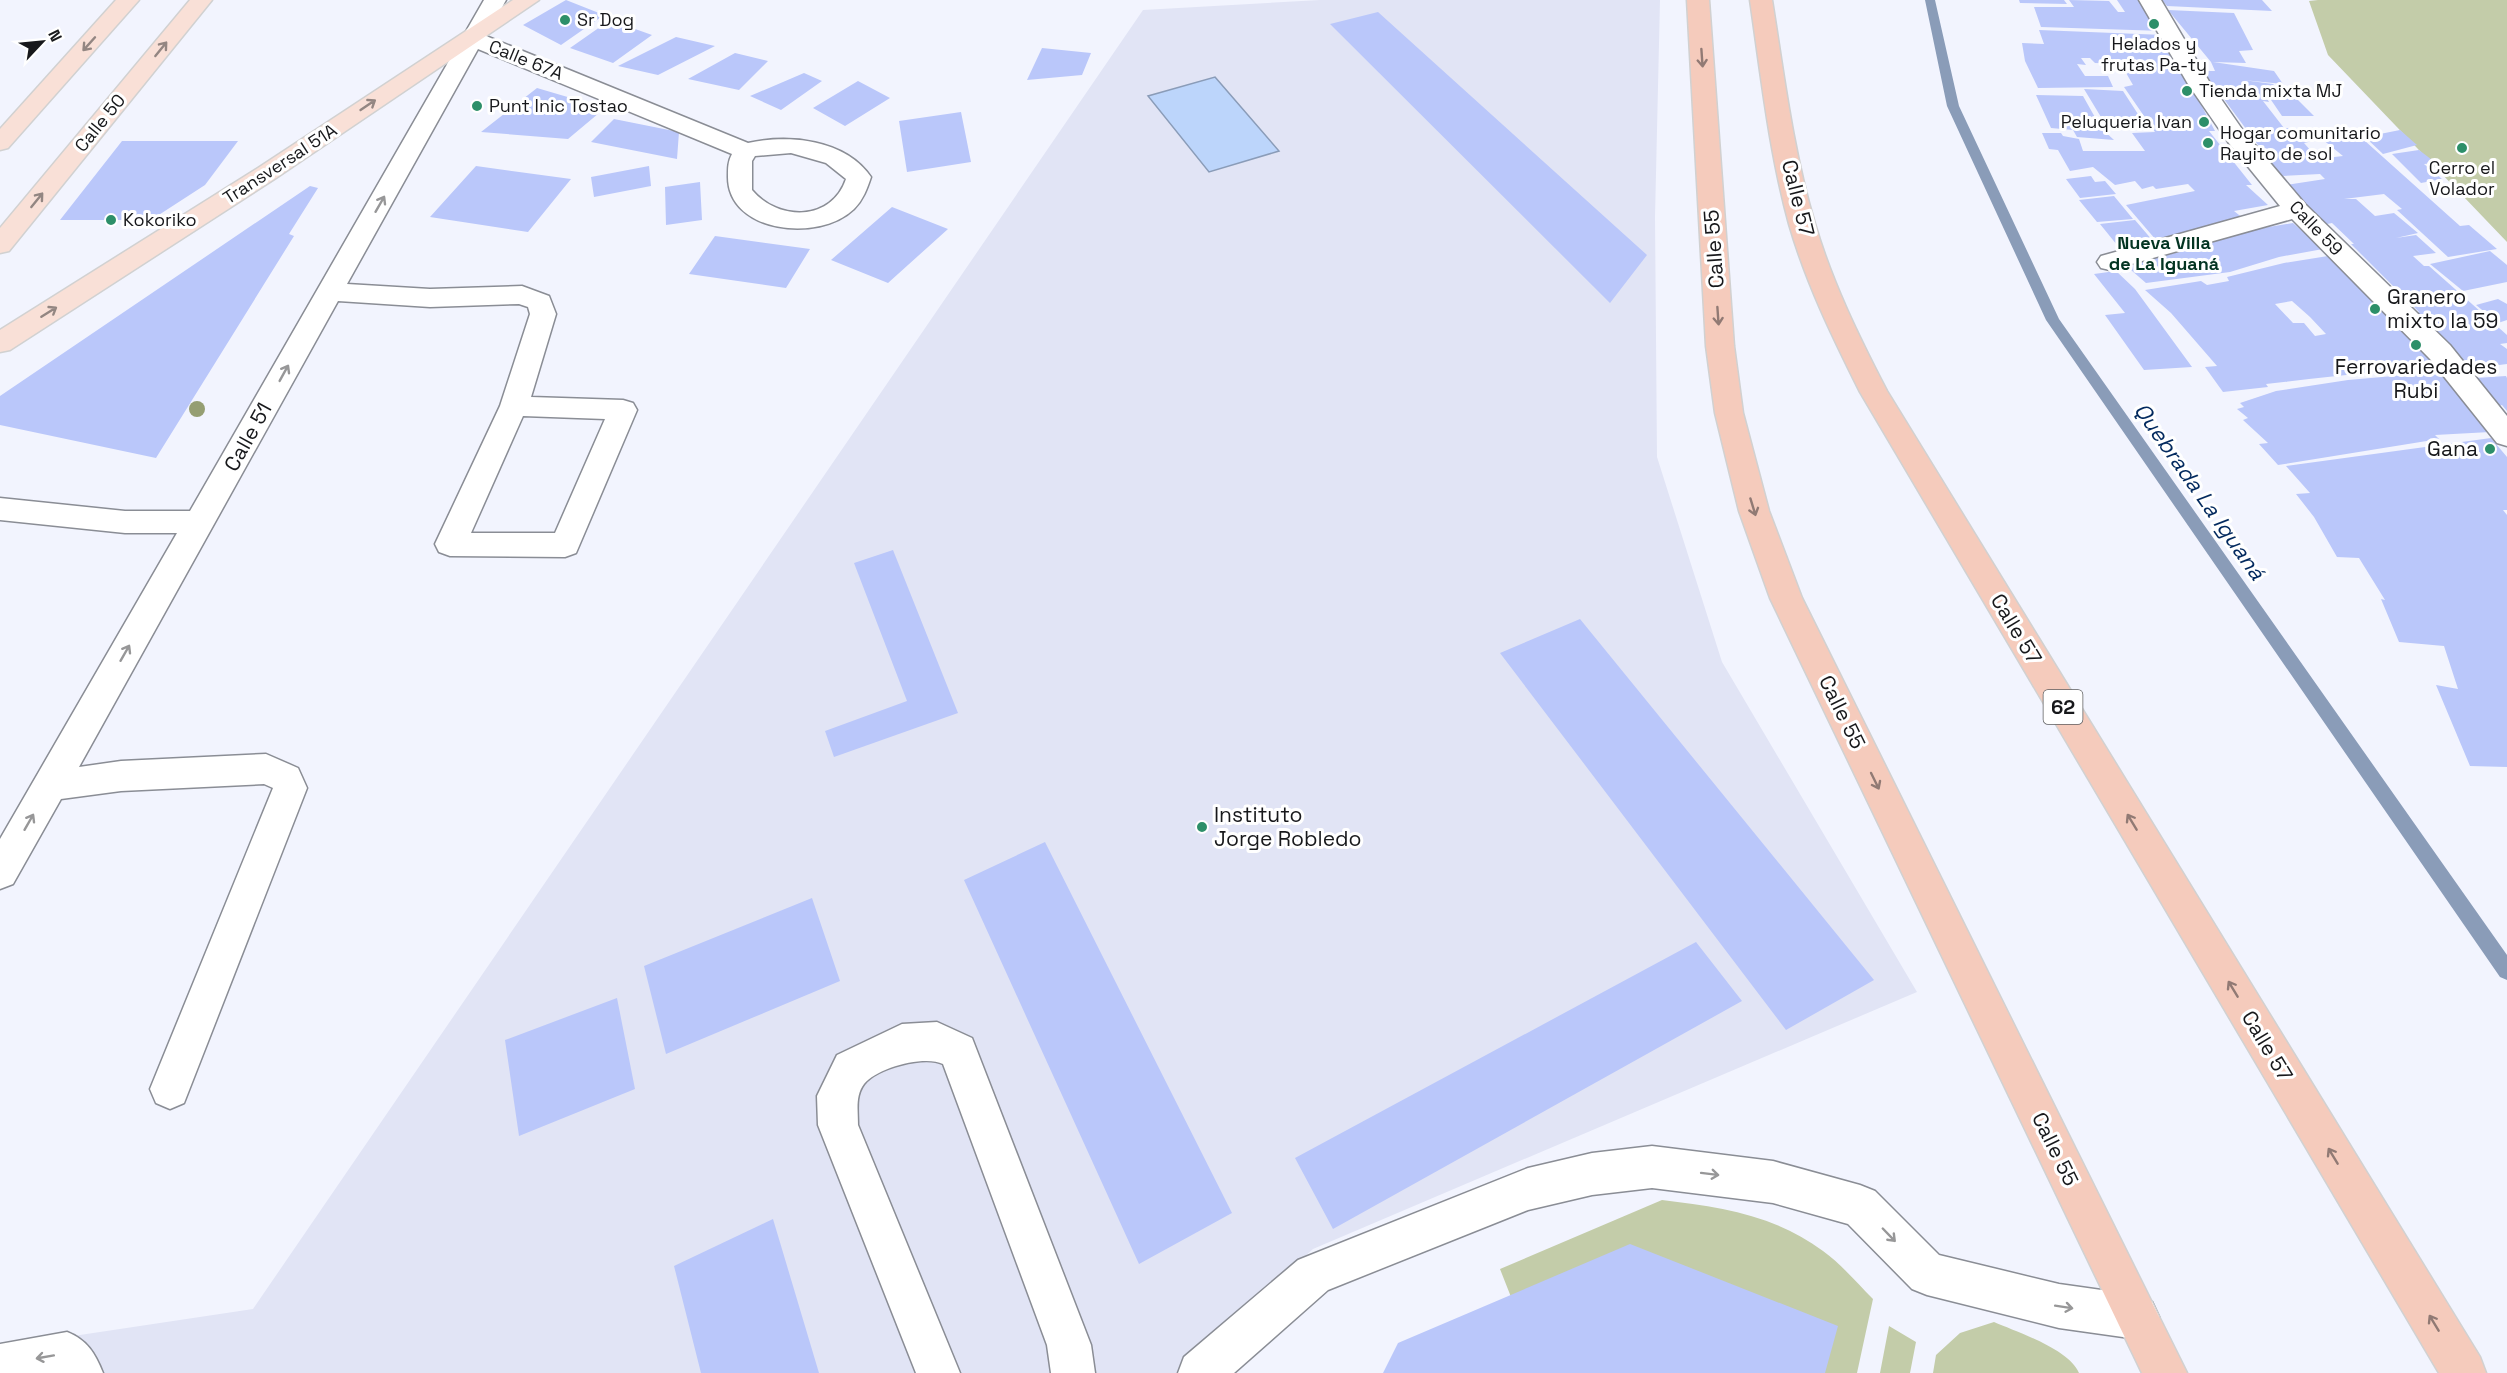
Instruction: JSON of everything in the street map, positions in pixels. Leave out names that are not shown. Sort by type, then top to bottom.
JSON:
[{"type":"highway","name":"Calle 55","points":[[1698,0],[1720,346],[1727,402],[1740,465],[1768,554],[1786,598],[2165,1373]]},
{"type":"highway","name":"Calle 57","points":[[1761,0],[1791,181],[1802,225],[1818,271],[1850,346],[1874,392],[2464,1373]]},
{"type":"main road","points":[[0,143],[128,0]]},
{"type":"main road","name":"Calle 50","points":[[0,245],[201,0]]},
{"type":"main road","name":"Transversal 51A","points":[[0,343],[473,39],[528,0]]},
{"type":"street","name":"Calle 51","points":[[0,873],[495,0]]},
{"type":"street","name":"Calle 59","points":[[2150,0],[2199,84],[2236,137],[2296,209],[2440,352],[2507,436]]},
{"type":"street","name":"Calle 67A","points":[[473,39],[746,152]]},
{"type":"street","points":[[778,145],[796,146],[822,152],[847,164],[859,177],[857,190],[844,205],[813,221],[771,216],[757,209],[740,191],[740,161],[746,152],[778,145]]},
{"type":"street","points":[[2110,262],[2202,235],[2249,225],[2296,209]]},
{"type":"street","points":[[329,292],[430,298],[522,295],[540,302],[543,314],[514,406],[450,544],[565,546],[623,410],[514,406]]},
{"type":"street","points":[[0,509],[125,522],[200,522]]},
{"type":"street","points":[[50,785],[121,776],[266,769],[286,778],[290,788],[170,1089]]},
{"type":"street","points":[[939,1373],[838,1125],[837,1096],[851,1069],[902,1043],[937,1041],[958,1051],[1069,1345],[1073,1373]]},
{"type":"street","points":[[1200,1373],[1313,1275],[1528,1189],[1592,1174],[1652,1167],[1773,1182],[1860,1206],[1927,1274],[2059,1306],[2137,1317]]},
{"type":"street","points":[[0,1366],[67,1354],[81,1373]]},
{"type":"shaded area","name":"Instituto Jorge Robledo","points":[[1320,0],[1660,0],[1655,217],[1657,457],[1722,662],[1917,992],[1313,1249],[1176,1373],[0,1373],[0,1347],[253,1309],[1143,10]]},
{"type":"green space","name":"Cerro el Volador","points":[[2507,0],[2507,242],[2328,55],[2309,1]]},
{"type":"green space","points":[[1662,1200],[1726,1210],[1766,1221],[1805,1239],[1836,1262],[1873,1299],[1857,1373],[1825,1373],[1511,1297],[1500,1269]]},
{"type":"green space","points":[[1994,1322],[2054,1349],[2065,1356],[2079,1373],[1933,1373],[1936,1355],[1960,1333]]},
{"type":"green space","points":[[1889,1326],[1916,1342],[1910,1373],[1880,1373]]},
{"type":"water","points":[[1215,77],[1279,151],[1209,172],[1148,96]]},
{"type":"building","name":"Sr Dog","points":[[566,0],[604,15],[561,45],[523,25]]},
{"type":"building","points":[[2019,0],[2064,0],[2067,4],[2020,3]]},
{"type":"building","points":[[2069,0],[2109,1],[2118,12],[2125,12],[2117,0],[2145,0],[2163,31],[2041,27],[2034,7],[2074,7]]},
{"type":"building","points":[[2162,0],[2262,0],[2272,11],[2167,6]]},
{"type":"building","points":[[2168,10],[2234,13],[2253,50],[2239,51],[2246,63],[2213,62],[2274,71],[2283,84],[2243,80],[2273,84],[2285,96],[2265,95],[2269,102],[2263,101],[2284,128],[2309,128],[2322,139],[2355,132],[2460,226],[2469,225],[2497,249],[2448,257],[2397,210],[2402,209],[2384,194],[2344,199],[2356,199],[2375,216],[2394,213],[2418,233],[2396,238],[2416,235],[2436,253],[2413,256],[2424,266],[2429,266],[2507,335],[2507,343],[2500,344],[2507,349],[2507,364],[2468,369],[2409,314],[2419,312],[2351,244],[2354,244],[2332,223],[2327,224],[2286,185],[2325,179],[2320,174],[2281,176],[2203,71],[2215,71],[2211,62]],"holes":[[[2322,139],[2343,156],[2318,159],[2304,143]]]},
{"type":"building","points":[[1378,12],[1647,255],[1610,303],[1330,24]]},
{"type":"building","points":[[610,20],[652,35],[613,63],[570,48]]},
{"type":"building","points":[[2039,30],[2164,35],[2215,131],[2209,131],[2252,185],[2246,185],[2268,205],[2234,211],[2244,219],[2156,240],[2126,205],[2195,191],[2188,184],[2156,189],[2153,186],[2142,189],[2135,181],[2115,185],[2093,167],[2070,171],[2058,150],[2049,149],[2042,133],[2061,133],[2063,136],[2079,139],[2083,151],[2145,151],[2132,133],[2155,132],[2124,87],[2133,85],[2121,64],[2095,63],[2090,58],[2081,58],[2086,65],[2077,64],[2085,76],[2108,76],[2113,87],[2038,88],[2025,61],[2022,43],[2044,44]]},
{"type":"building","points":[[676,37],[715,46],[658,75],[618,66]]},
{"type":"building","points":[[1042,48],[1091,53],[1082,75],[1027,80]]},
{"type":"building","points":[[735,53],[768,61],[739,90],[688,79]]},
{"type":"building","points":[[804,73],[822,81],[781,110],[750,96]]},
{"type":"building","points":[[858,81],[890,98],[845,126],[813,108]]},
{"type":"building","points":[[537,88],[605,108],[568,139],[481,132]]},
{"type":"building","points":[[2084,89],[2123,91],[2147,128],[2107,127]]},
{"type":"building","points":[[2036,95],[2083,96],[2101,128],[2114,140],[2077,137],[2073,130],[2051,128]]},
{"type":"building","points":[[2269,97],[2296,98],[2314,116],[2282,116]]},
{"type":"building","points":[[961,112],[971,162],[907,172],[899,121]]},
{"type":"building","points":[[614,119],[679,132],[677,159],[591,142]]},
{"type":"building","points":[[2400,130],[2417,145],[2383,154],[2365,137]]},
{"type":"building","points":[[122,141],[238,141],[205,185],[151,220],[60,220]]},
{"type":"building","points":[[2419,150],[2436,163],[2424,164],[2442,179],[2421,183],[2392,154]]},
{"type":"building","points":[[476,166],[571,179],[528,232],[430,217]]},
{"type":"building","points":[[649,166],[651,186],[594,197],[591,177]]},
{"type":"building","points":[[2091,176],[2095,182],[2105,181],[2116,194],[2080,198],[2066,179]]},
{"type":"building","points":[[700,182],[702,220],[666,225],[665,187]]},
{"type":"building","points":[[310,186],[318,188],[289,234],[294,236],[156,458],[0,425],[0,396]]},
{"type":"building","points":[[2114,196],[2133,219],[2097,222],[2079,200]]},
{"type":"building","points":[[892,207],[948,229],[888,283],[831,260]]},
{"type":"building","points":[[2135,220],[2153,241],[2117,245],[2100,224]]},
{"type":"building","points":[[2293,223],[2323,249],[2279,257],[2230,272],[2146,283],[2124,264],[2180,252],[2192,245],[2251,230]]},
{"type":"building","points":[[715,236],[810,249],[786,288],[689,274]]},
{"type":"building","points":[[2490,251],[2507,265],[2507,282],[2463,291],[2430,264]]},
{"type":"building","points":[[2328,256],[2439,365],[2266,384],[2268,387],[2223,392],[2205,367],[2217,366],[2171,313],[2145,290],[2201,281],[2207,285],[2229,281],[2227,277],[2284,263]],"holes":[[[2292,301],[2326,334],[2315,336],[2304,323],[2293,323],[2275,304]]]},
{"type":"building","points":[[2116,271],[2135,289],[2192,367],[2144,370],[2105,315],[2125,313],[2094,274]]},
{"type":"building","points":[[2498,299],[2507,304],[2507,320],[2498,323],[2476,305]]},
{"type":"building","points":[[2439,372],[2490,432],[2435,435],[2439,439],[2278,465],[2259,444],[2268,443],[2243,420],[2248,418],[2237,409],[2244,407],[2240,403],[2276,391],[2348,380]]},
{"type":"building","points":[[2506,376],[2507,411],[2502,405],[2499,406],[2476,378]]},
{"type":"building","points":[[2491,438],[2507,457],[2507,510],[2503,510],[2507,515],[2507,767],[2470,766],[2436,685],[2458,689],[2444,646],[2399,642],[2381,599],[2385,600],[2359,558],[2337,557],[2314,517],[2296,494],[2310,493],[2286,466]]},
{"type":"building","points":[[893,550],[958,713],[834,757],[825,731],[907,701],[854,563]]},
{"type":"building","points":[[1580,619],[1874,980],[1786,1030],[1500,653]]},
{"type":"building","points":[[1045,842],[1232,1213],[1139,1264],[964,880]]},
{"type":"building","points":[[812,898],[840,981],[666,1054],[644,966]]},
{"type":"building","points":[[1696,942],[1742,1001],[1333,1229],[1295,1158]]},
{"type":"building","points":[[617,998],[635,1089],[519,1136],[505,1040]]},
{"type":"building","points":[[773,1219],[819,1373],[701,1373],[674,1266]]},
{"type":"building","points":[[1630,1244],[1838,1326],[1825,1373],[1383,1373],[1398,1343]]},
{"type":"waterway","name":"Quebrada La Iguaná","points":[[1930,0],[1953,106],[2053,320],[2507,971]]},
{"type":"place","name":"Sr Dog","points":[[565,20]]},
{"type":"place","name":"Helados y frutas Pa-ty","points":[[2154,24]]},
{"type":"place","name":"Tienda mixta MJ","points":[[2187,91]]},
{"type":"place","name":"Punt Inic Tostao","points":[[477,106]]},
{"type":"place","name":"Peluqueria Ivan","points":[[2204,122]]},
{"type":"place","name":"Hogar comunitario Rayito de sol","points":[[2208,143]]},
{"type":"place","name":"Cerro el Volador","points":[[2462,148]]},
{"type":"place","name":"Kokoriko","points":[[111,220]]},
{"type":"place","name":"Granero mixto la 59","points":[[2375,309]]},
{"type":"place","name":"Ferrovariedades Rubi","points":[[2416,345]]},
{"type":"place","name":"Gana","points":[[2490,449]]},
{"type":"place","name":"Instituto Jorge Robledo","points":[[1202,827]]},
{"type":"district","name":"Nueva Villa de La Iguaná","points":[[2164,253]]}]
